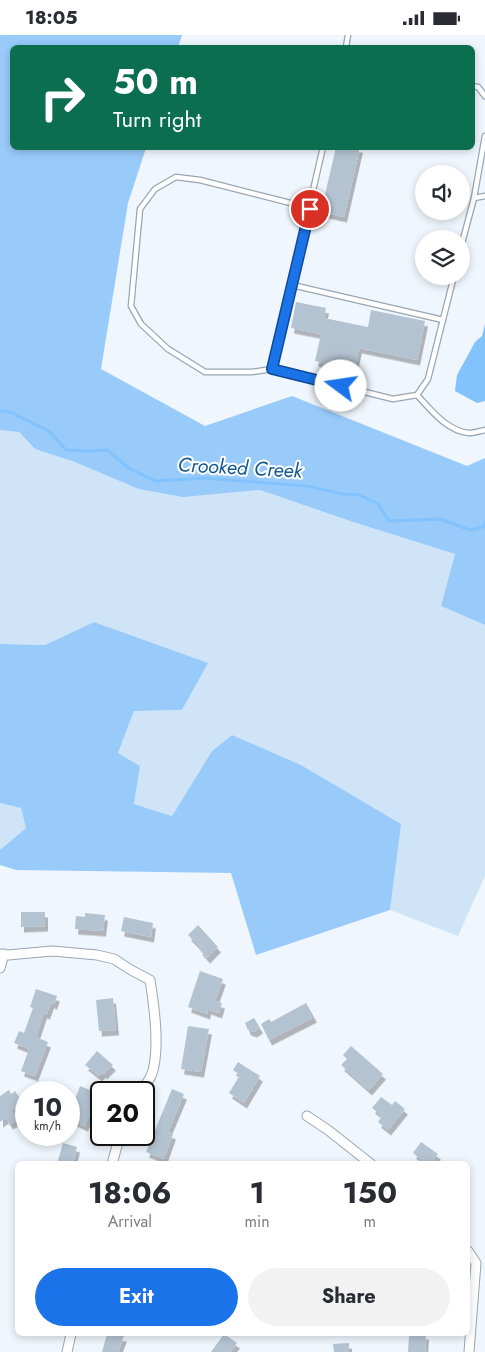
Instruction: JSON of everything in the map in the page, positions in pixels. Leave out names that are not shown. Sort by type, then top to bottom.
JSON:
[{"type":"street","points":[[0,968],[2,954],[52,951],[97,955],[114,959],[150,980],[155,1009],[155,1053],[151,1076],[148,1081]]},
{"type":"street","points":[[307,1116],[328,1129],[366,1161]]},
{"type":"street","points":[[113,1161],[117,1146]]},
{"type":"street","points":[[469,1352],[476,1263],[470,1254]]},
{"type":"street","points":[[67,1352],[71,1336]]},
{"type":"lane","points":[[475,86],[478,87],[485,95]]},
{"type":"lane","points":[[466,230],[474,198],[485,136]]},
{"type":"lane","points":[[272,369],[322,150]]},
{"type":"lane","points":[[310,209],[200,180],[176,177],[155,189],[140,209],[131,306],[141,325],[168,349],[205,372],[252,372],[272,369],[393,399],[418,395],[428,379],[452,285]]},
{"type":"lane","points":[[474,198],[485,196]]},
{"type":"lane","points":[[292,285],[443,320]]},
{"type":"lane","points":[[418,395],[431,411],[454,429],[470,433],[485,430]]},
{"type":"shaded area","points":[[0,35],[182,35],[179,45],[10,45],[10,150],[145,150],[128,203],[101,369],[205,426],[292,396],[467,466],[485,458],[485,625],[441,606],[455,554],[260,490],[183,497],[139,489],[75,462],[35,449],[19,432],[0,430]]},
{"type":"shaded area","points":[[485,324],[485,401],[477,403],[455,391],[457,375],[475,342],[482,336]]},
{"type":"shaded area","points":[[0,430],[19,432],[35,449],[183,496],[260,490],[455,554],[441,606],[485,625],[485,876],[458,936],[390,910],[400,824],[301,765],[232,735],[212,751],[172,816],[134,804],[140,766],[118,753],[134,711],[182,710],[207,663],[94,622],[45,645],[0,644]]},
{"type":"shaded area","points":[[94,622],[208,663],[182,710],[134,711],[118,753],[140,766],[134,804],[172,816],[212,751],[232,735],[301,765],[401,824],[390,910],[256,955],[231,873],[16,870],[0,865],[0,850],[26,828],[21,808],[0,803],[0,644],[45,645]]},
{"type":"shaded area","points":[[0,803],[21,808],[26,828],[0,850]]},
{"type":"building","points":[[335,150],[359,150],[344,217],[321,212]]},
{"type":"building","points":[[296,302],[326,308],[324,318],[368,327],[371,310],[425,321],[417,360],[359,348],[354,369],[315,361],[321,334],[291,328]]},
{"type":"building","points":[[21,912],[45,912],[45,926],[21,927]]},
{"type":"building","points":[[85,913],[105,915],[103,931],[75,929],[76,916],[85,917]]},
{"type":"building","points":[[124,917],[153,923],[151,937],[121,931]]},
{"type":"building","points":[[198,925],[218,947],[207,958],[199,949],[201,948],[188,935]]},
{"type":"building","points":[[200,971],[223,979],[215,1001],[222,1003],[219,1013],[208,1009],[207,1014],[188,1007]]},
{"type":"building","points":[[36,989],[57,996],[54,1004],[51,1003],[47,1014],[44,1013],[36,1037],[48,1042],[35,1076],[21,1071],[29,1049],[14,1043],[19,1031],[24,1033],[33,1008],[30,1007]]},
{"type":"building","points":[[113,998],[116,1030],[99,1031],[96,1000]]},
{"type":"building","points":[[306,1003],[314,1017],[269,1040],[261,1024],[269,1019],[271,1022]]},
{"type":"building","points":[[254,1018],[260,1028],[254,1032],[248,1030],[245,1023]]},
{"type":"building","points":[[188,1026],[209,1029],[201,1072],[181,1069]]},
{"type":"building","points":[[351,1046],[383,1074],[369,1090],[341,1065],[347,1059],[343,1055]]},
{"type":"building","points":[[97,1051],[113,1065],[104,1074],[103,1072],[99,1076],[85,1065]]},
{"type":"building","points":[[238,1062],[260,1076],[244,1103],[229,1093],[240,1075],[233,1070]]},
{"type":"building","points":[[80,1086],[90,1090],[90,1113],[85,1126],[80,1124]]},
{"type":"building","points":[[172,1089],[184,1094],[168,1132],[173,1134],[164,1159],[146,1152],[148,1146],[155,1146],[155,1130]]},
{"type":"building","points":[[9,1090],[11,1094],[15,1091],[15,1108],[11,1110],[15,1117],[15,1121],[10,1124],[6,1118],[0,1122],[0,1096]]},
{"type":"building","points":[[381,1097],[392,1105],[395,1101],[405,1109],[388,1130],[378,1122],[382,1116],[372,1108]]},
{"type":"building","points":[[421,1142],[438,1154],[433,1161],[422,1161],[413,1153]]},
{"type":"building","points":[[62,1146],[77,1147],[74,1161],[58,1161]]},
{"type":"building","points":[[106,1336],[124,1336],[118,1352],[102,1352]]},
{"type":"building","points":[[223,1336],[227,1336],[237,1343],[230,1352],[211,1352]]},
{"type":"building","points":[[409,1336],[426,1336],[425,1352],[408,1352]]},
{"type":"building","points":[[349,1343],[349,1352],[334,1352],[333,1344]]},
{"type":"waterway","name":"Crooked Creek","points":[[0,411],[10,412],[49,431],[66,450],[107,450],[130,469],[156,481],[203,478],[307,486],[343,494],[360,495],[378,504],[389,521],[440,519],[470,530],[483,527],[485,523]]},
{"type":"route","points":[[310,209],[272,369],[341,386]]}]
